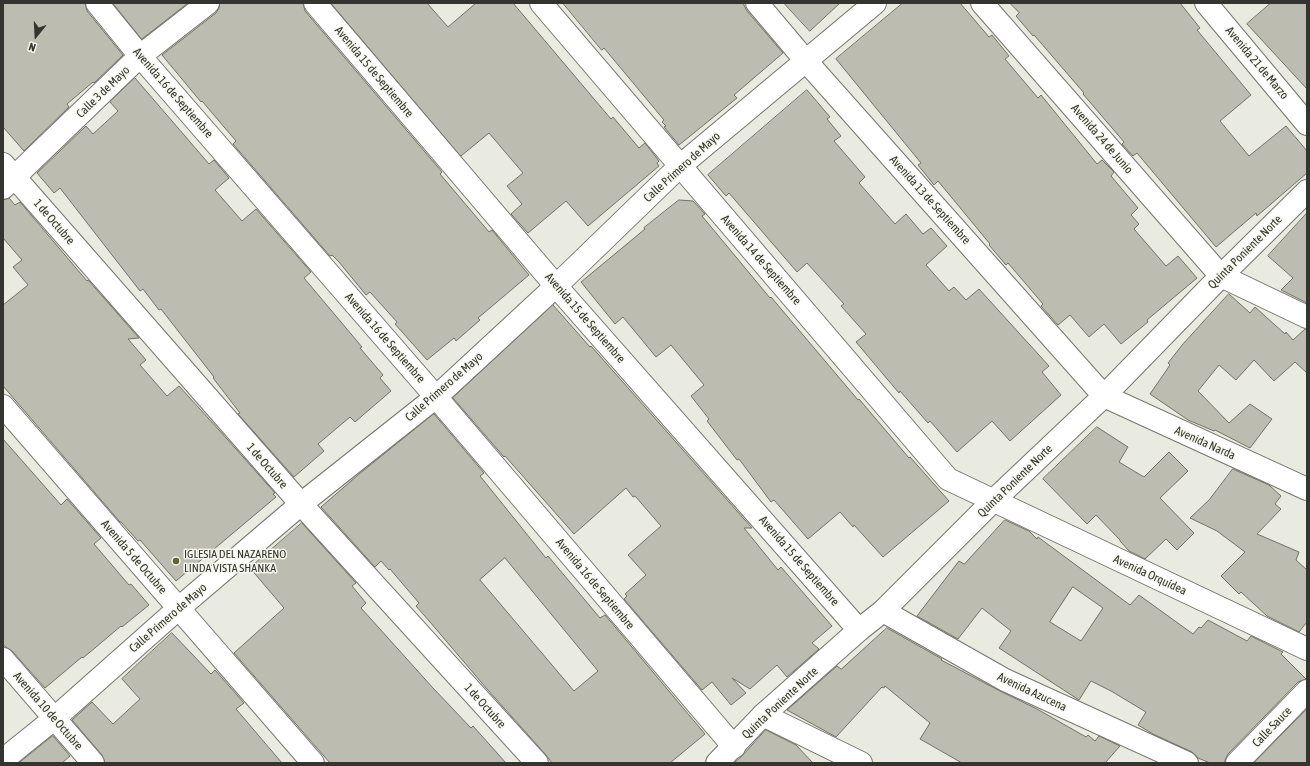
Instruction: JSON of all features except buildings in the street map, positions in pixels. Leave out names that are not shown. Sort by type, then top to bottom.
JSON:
[{"type":"street","name":"Avenida 16 de Septiembre","points":[[97,3],[140,56],[436,397],[734,747]]},
{"type":"street","name":"Calle 3 de Mayo","points":[[7,176],[140,56],[208,3]]},
{"type":"street","name":"Avenida 15 de Septiembre","points":[[315,3],[556,286],[859,630]]},
{"type":"street","name":"Avenida 14 de Septiembre","points":[[542,3],[948,478],[993,501]]},
{"type":"street","name":"Avenida 13 de Septiembre","points":[[757,3],[806,61],[1104,396]]},
{"type":"street","name":"Calle Primero de Mayo","points":[[3,760],[55,718],[178,608],[301,504],[436,397],[556,286],[680,166],[875,3]]},
{"type":"street","name":"Avenida 24 de Junio","points":[[982,3],[1221,276]]},
{"type":"street","name":"Avenida 21 de Marzo","points":[[1206,3],[1307,124]]},
{"type":"street","name":"1 de Octubre","points":[[7,176],[301,504],[537,763]]},
{"type":"street","name":"Quinta Poniente Norte","points":[[717,763],[734,747],[763,715],[859,630],[883,611],[993,501],[1104,396],[1221,276],[1307,191]]},
{"type":"street","points":[[1221,276],[1307,317]]},
{"type":"street","name":"Avenida Narda","points":[[1104,396],[1307,489]]},
{"type":"street","name":"Avenida 5 de Octubre","points":[[3,406],[313,763]]},
{"type":"street","name":"Avenida Orquídea","points":[[993,501],[1307,649]]},
{"type":"street","name":"Avenida Azucena","points":[[883,611],[1005,680],[1187,763]]},
{"type":"street","name":"Avenida 10 de Octubre","points":[[3,659],[93,763]]},
{"type":"street","name":"Calle Sauce","points":[[1237,763],[1307,691]]},
{"type":"street","points":[[763,715],[861,763]]},
{"type":"place","name":"IGLESIA DEL NAZARENO LINDA VISTA SHANKA","points":[[176,561]]}]
